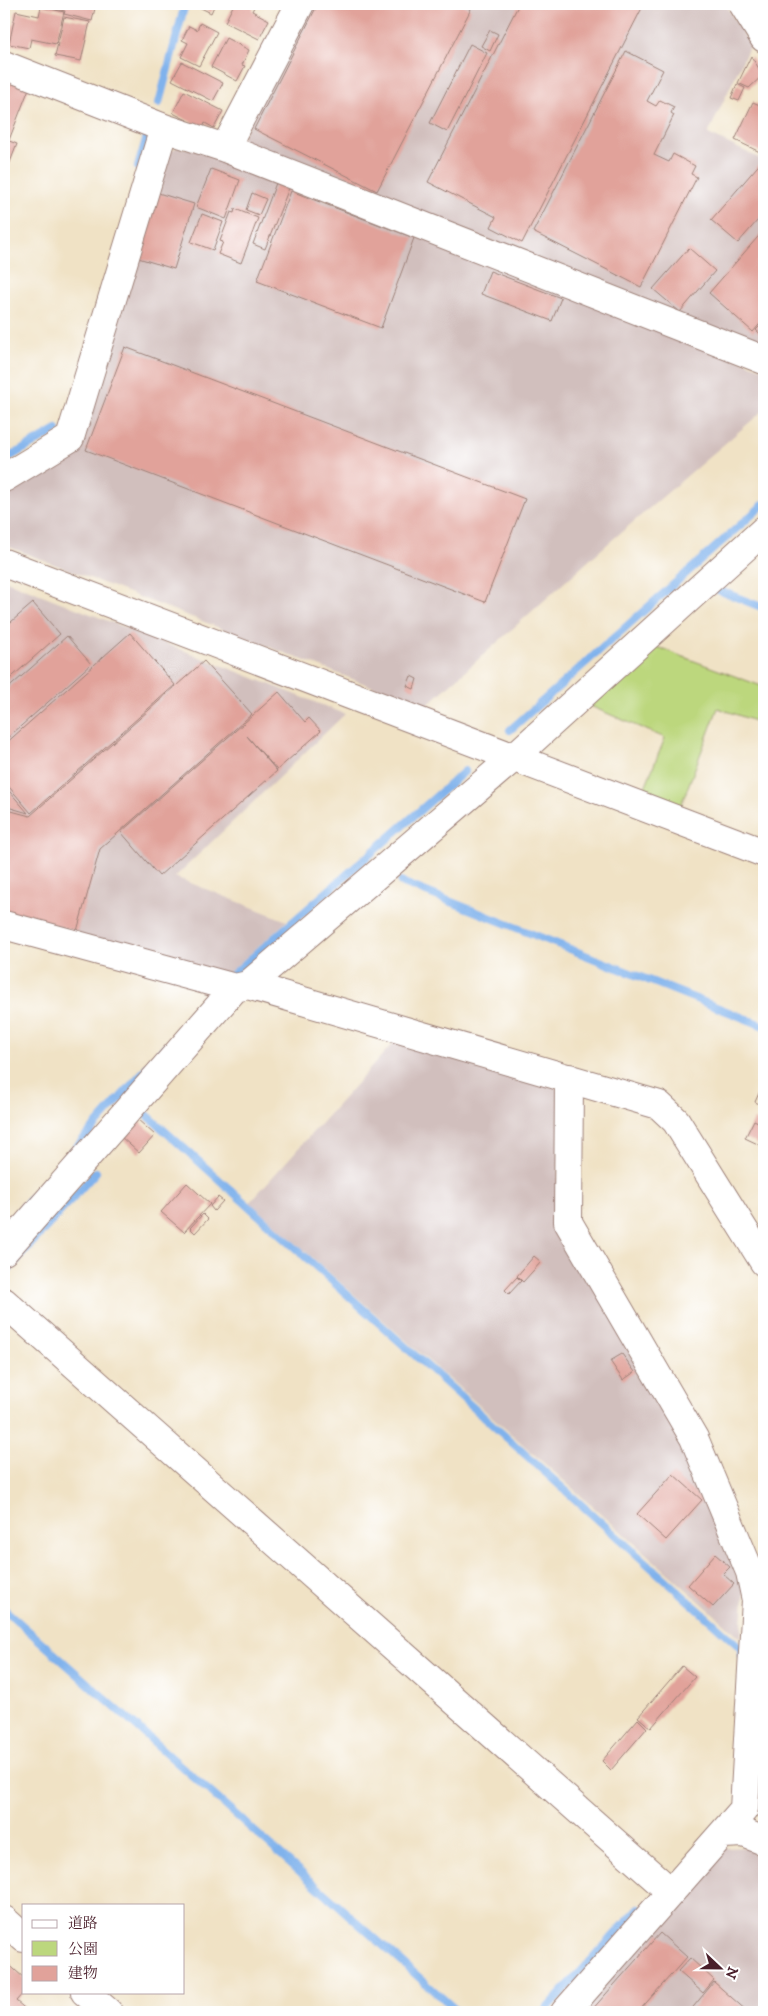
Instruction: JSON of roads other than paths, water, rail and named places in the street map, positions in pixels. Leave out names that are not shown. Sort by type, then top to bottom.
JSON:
[{"type":"street","points":[[225,148],[300,4]]},
{"type":"street","points":[[743,4],[764,38]]},
{"type":"street","points":[[4,65],[164,128],[225,148],[764,360]]},
{"type":"street","points":[[4,478],[70,438],[164,128]]},
{"type":"street","points":[[4,1251],[242,986],[513,758],[764,530]]},
{"type":"street","points":[[4,563],[764,853]]},
{"type":"street","points":[[4,925],[242,986],[659,1104],[676,1121],[764,1262]]},
{"type":"street","points":[[566,2012],[744,1809],[756,1600],[750,1572],[694,1438],[568,1222],[569,1078]]},
{"type":"street","points":[[4,1302],[671,1892]]},
{"type":"street","points":[[723,1834],[744,1833],[764,1841]]},
{"type":"street","points":[[4,1920],[22,1936]]},
{"type":"street","points":[[87,1994],[108,2012]]},
{"type":"waterway","points":[[159,103],[185,4]]},
{"type":"waterway","points":[[138,167],[148,133]]},
{"type":"waterway","points":[[4,460],[57,430]]},
{"type":"waterway","points":[[510,730],[764,504]]},
{"type":"waterway","points":[[718,590],[764,608]]},
{"type":"waterway","points":[[231,976],[465,771]]},
{"type":"waterway","points":[[401,882],[764,1026]]},
{"type":"waterway","points":[[4,1229],[166,1046]]},
{"type":"waterway","points":[[146,1114],[741,1648],[741,1655]]},
{"type":"waterway","points":[[4,1274],[96,1172]]},
{"type":"waterway","points":[[4,1609],[458,2012]]},
{"type":"waterway","points":[[544,2012],[639,1908]]}]
